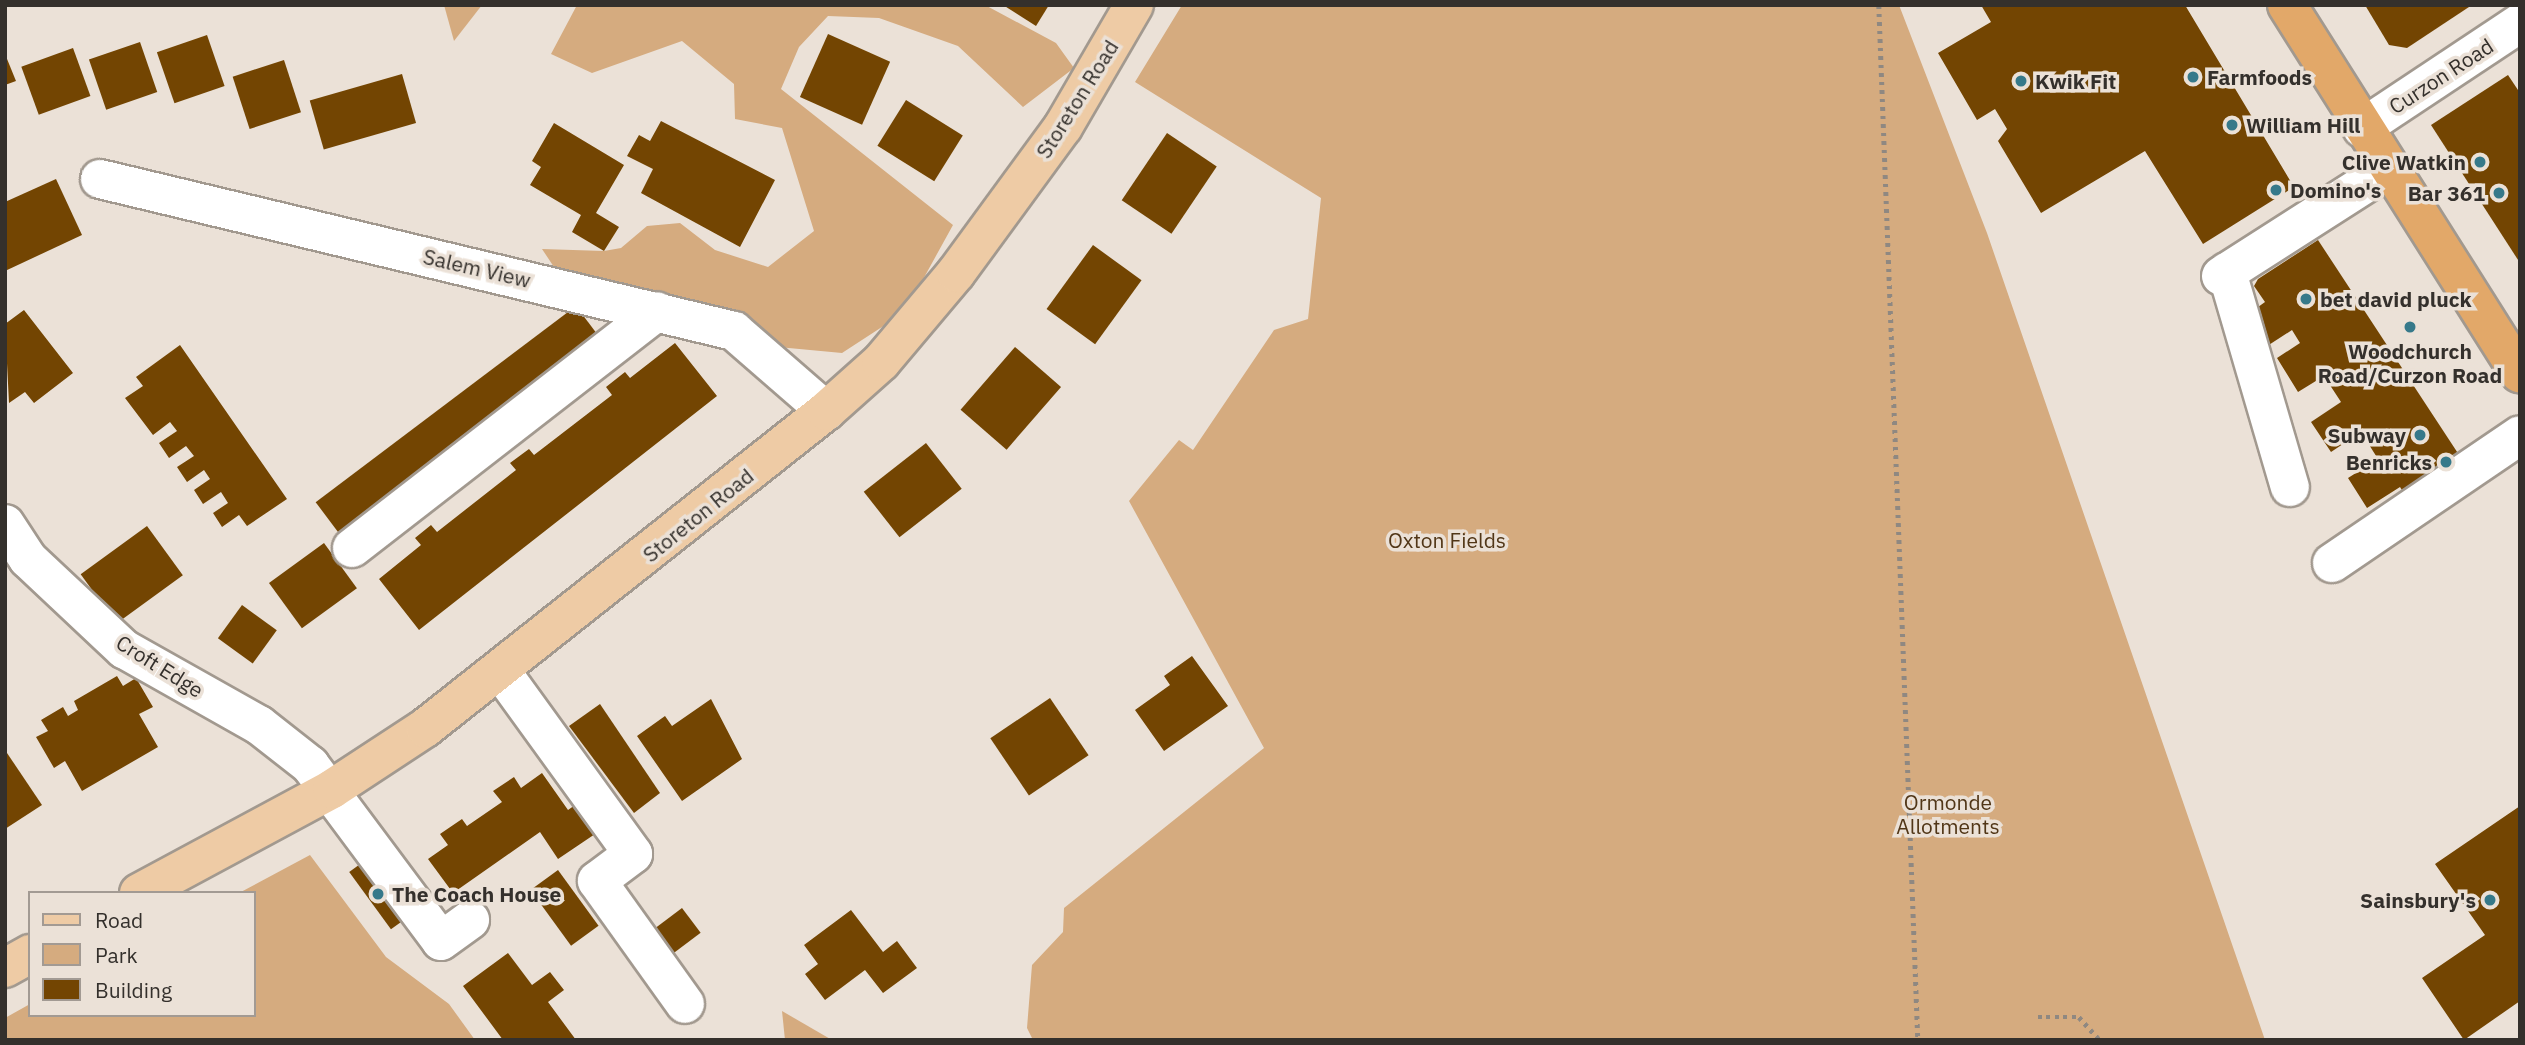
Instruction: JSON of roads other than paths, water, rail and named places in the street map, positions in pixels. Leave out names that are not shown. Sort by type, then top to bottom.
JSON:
[{"type":"highway","points":[[2287,5],[2362,128],[2520,373]]},
{"type":"main road","name":"Storeton Road","points":[[143,891],[332,789],[500,670],[826,411],[881,362],[956,273],[1063,127],[1134,5]]},
{"type":"main road","points":[[5,968],[28,955]]},
{"type":"street","name":"Curzon Road","points":[[2362,128],[2520,23]]},
{"type":"street","points":[[2290,487],[2224,274],[2388,169]]},
{"type":"street","name":"Salem View","points":[[100,179],[734,331],[826,411]]},
{"type":"street","points":[[352,548],[657,311]]},
{"type":"street","points":[[2332,563],[2520,435]]},
{"type":"street","name":"Croft Edge","points":[[5,524],[28,559],[124,649],[258,725],[332,789],[440,941],[470,920]]},
{"type":"street","points":[[500,670],[633,854],[597,881],[685,1004]]},
{"type":"place","name":"Farmfoods","points":[[2193,77]]},
{"type":"place","name":"Kwik Fit","points":[[2021,81]]},
{"type":"place","name":"William Hill","points":[[2232,125]]},
{"type":"place","name":"Clive Watkin","points":[[2480,162]]},
{"type":"place","name":"Domino's","points":[[2276,190]]},
{"type":"place","name":"Bar 361","points":[[2499,193]]},
{"type":"place","name":"bet david pluck","points":[[2306,299]]},
{"type":"place","name":"Woodchurch Road/Curzon Road","points":[[2410,327]]},
{"type":"place","name":"Subway","points":[[2420,435]]},
{"type":"place","name":"Benricks","points":[[2446,462]]},
{"type":"place","name":"The Coach House","points":[[378,894]]},
{"type":"place","name":"Sainsbury's","points":[[2490,900]]},
{"type":"park label","name":"Oxton Fields","points":[[1447,540]]},
{"type":"park label","name":"Ormonde Allotments","points":[[1948,814]]}]
